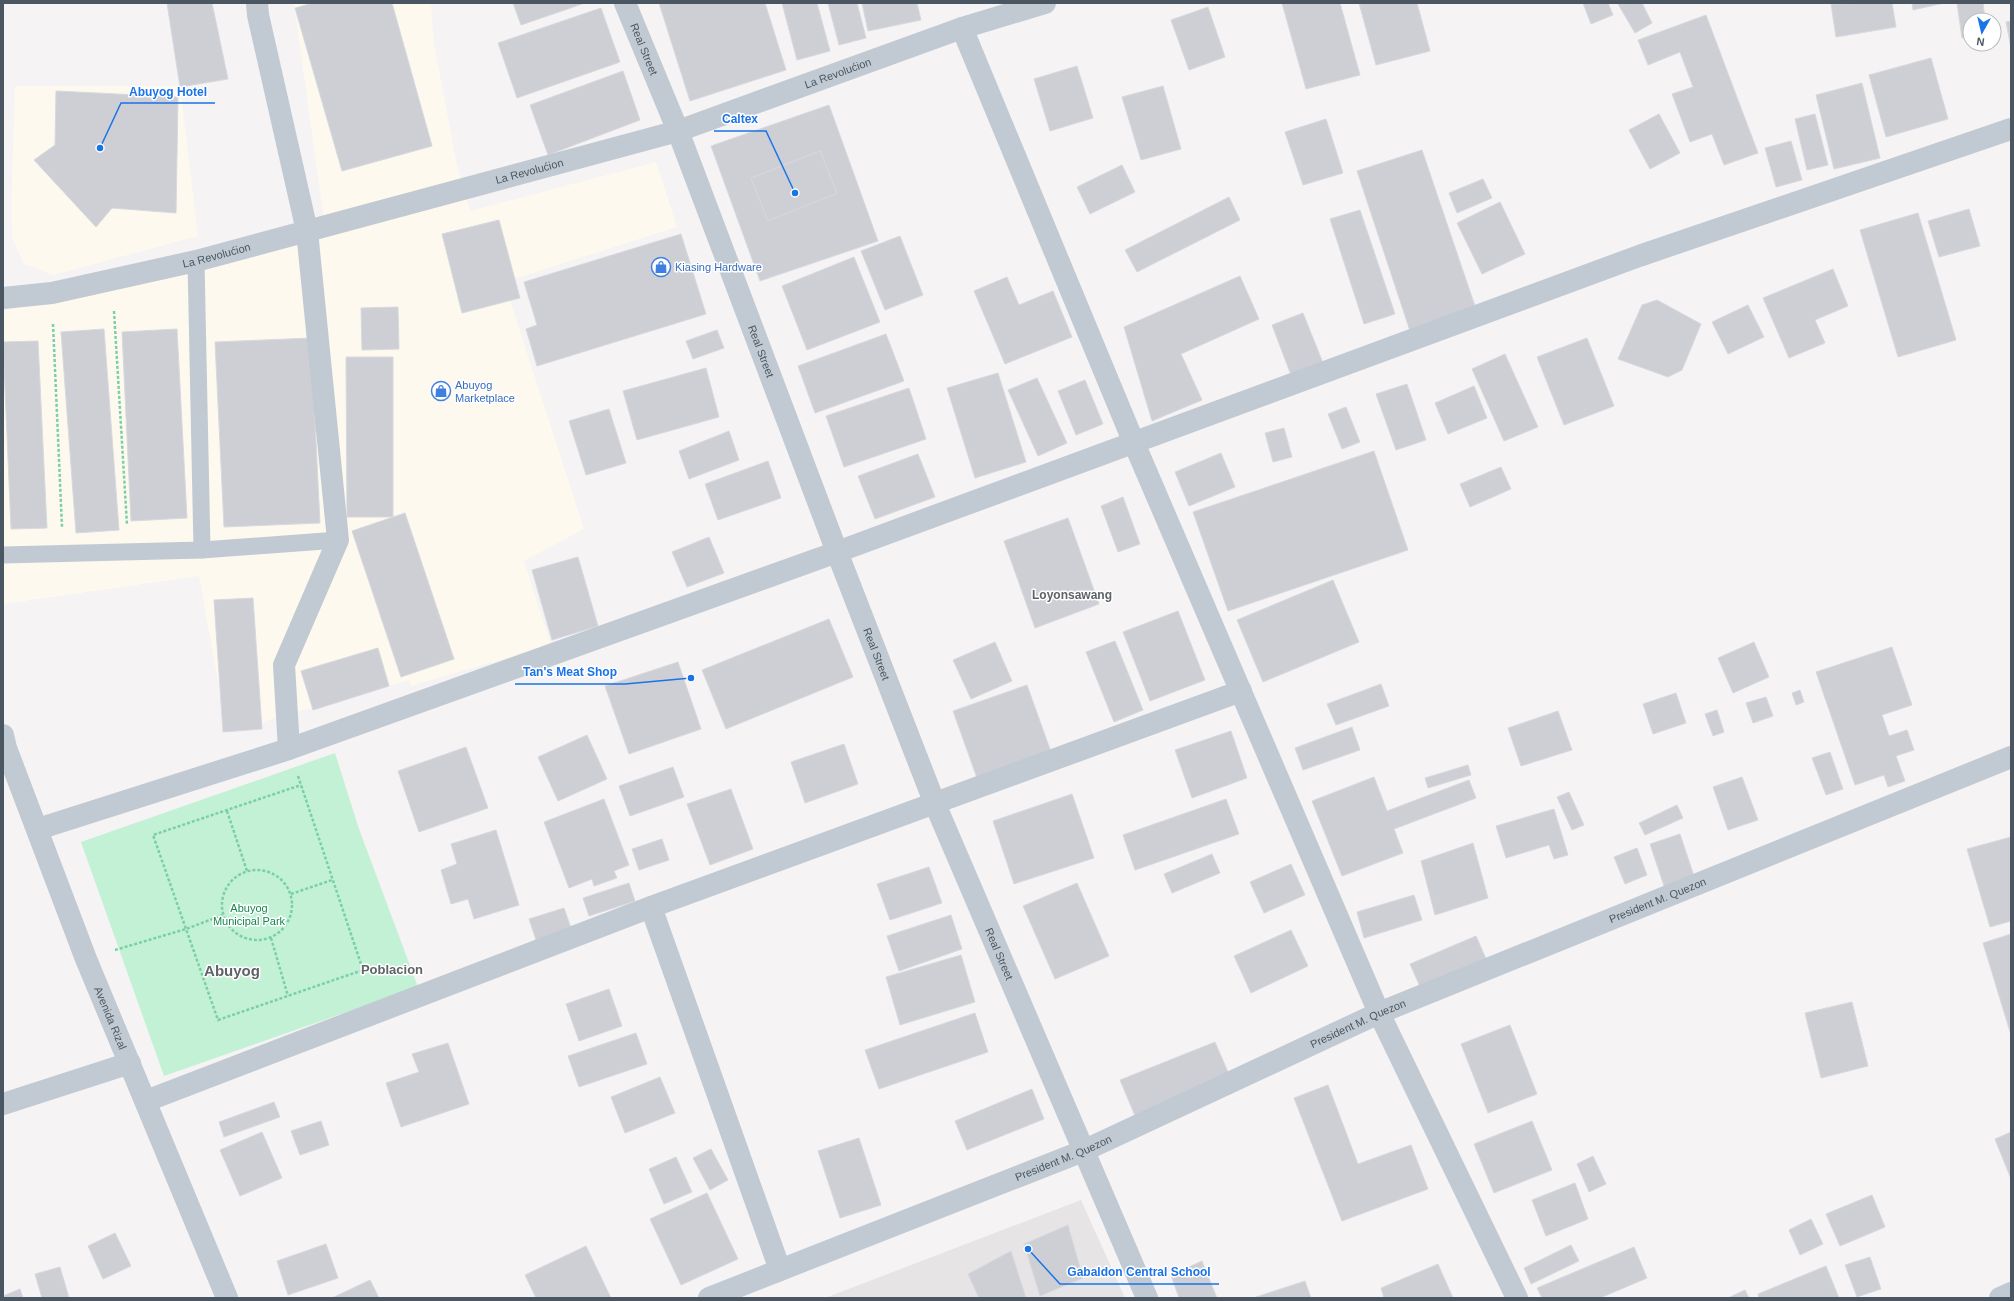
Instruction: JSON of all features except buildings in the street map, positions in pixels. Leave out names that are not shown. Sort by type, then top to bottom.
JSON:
[{"type":"street","points":[[257,3],[258,15],[307,232],[338,540],[284,665],[290,749]]},
{"type":"street","name":"Real Street","points":[[625,3],[678,130],[836,552],[935,804],[1147,1298]]},
{"type":"street","name":"La Revolućion","points":[[3,298],[52,293],[196,261],[678,130],[962,28],[1045,3]]},
{"type":"street","points":[[962,28],[1134,443],[1379,1013],[1517,1298]]},
{"type":"street","points":[[38,829],[290,749],[836,552],[1639,256],[2011,129]]},
{"type":"street","points":[[146,1101],[651,907],[1241,691]]},
{"type":"street","name":"Avenida Rizal","points":[[4,744],[38,829],[86,959],[227,1298]]},
{"type":"street","name":"President M. Quezon","points":[[709,1298],[1083,1151],[1379,1013],[2011,757]]},
{"type":"street","points":[[651,907],[780,1270]]},
{"type":"street","points":[[3,1104],[130,1062]]},
{"type":"street","points":[[2000,1298],[2011,1293]]},
{"type":"lane","points":[[196,261],[202,550]]},
{"type":"lane","points":[[3,555],[202,550],[338,540]]},
{"type":"path","points":[[112,280],[129,552]]},
{"type":"path","points":[[52,293],[63,553]]},
{"type":"path","points":[[290,749],[363,970],[218,1020],[153,836],[301,784]]},
{"type":"path","points":[[226,810],[247,871]]},
{"type":"path","points":[[261,870],[272,872],[284,882],[291,894],[293,904],[291,915],[282,930],[271,938],[257,940],[245,938],[230,928],[223,915],[222,898],[227,885],[235,877],[247,871],[261,870]]},
{"type":"path","points":[[291,894],[333,880]]},
{"type":"path","points":[[86,959],[186,929],[223,915]]},
{"type":"path","points":[[271,938],[288,996]]},
{"type":"shaded area","points":[[294,3],[431,3],[434,44],[457,165],[470,211],[656,162],[677,227],[504,282],[584,529],[524,561],[551,645],[411,686],[409,680],[227,732],[199,576],[3,604],[3,311],[326,235]]},
{"type":"shaded area","points":[[15,86],[180,86],[198,236],[53,275],[24,264],[12,238],[11,208]]},
{"type":"shaded area","points":[[1081,1200],[1125,1298],[825,1298]]},
{"type":"green space","name":"Abuyog Municipal Park","points":[[335,753],[359,829],[418,987],[164,1076],[81,842]]},
{"type":"place","name":"Abuyog Hotel","points":[[100,148]]},
{"type":"place","name":"Caltex","points":[[795,193]]},
{"type":"place","name":"Kiasing Hardware","points":[[661,267]]},
{"type":"place","name":"Abuyog Marketplace","points":[[441,391]]},
{"type":"place","name":"Tan's Meat Shop","points":[[691,678]]},
{"type":"place","name":"Gabaldon Central School","points":[[1028,1249]]},
{"type":"district","name":"Loyonsawang","points":[[1072,595]]},
{"type":"district","name":"Poblacion","points":[[392,969]]},
{"type":"district","name":"Abuyog","points":[[232,970]]}]
